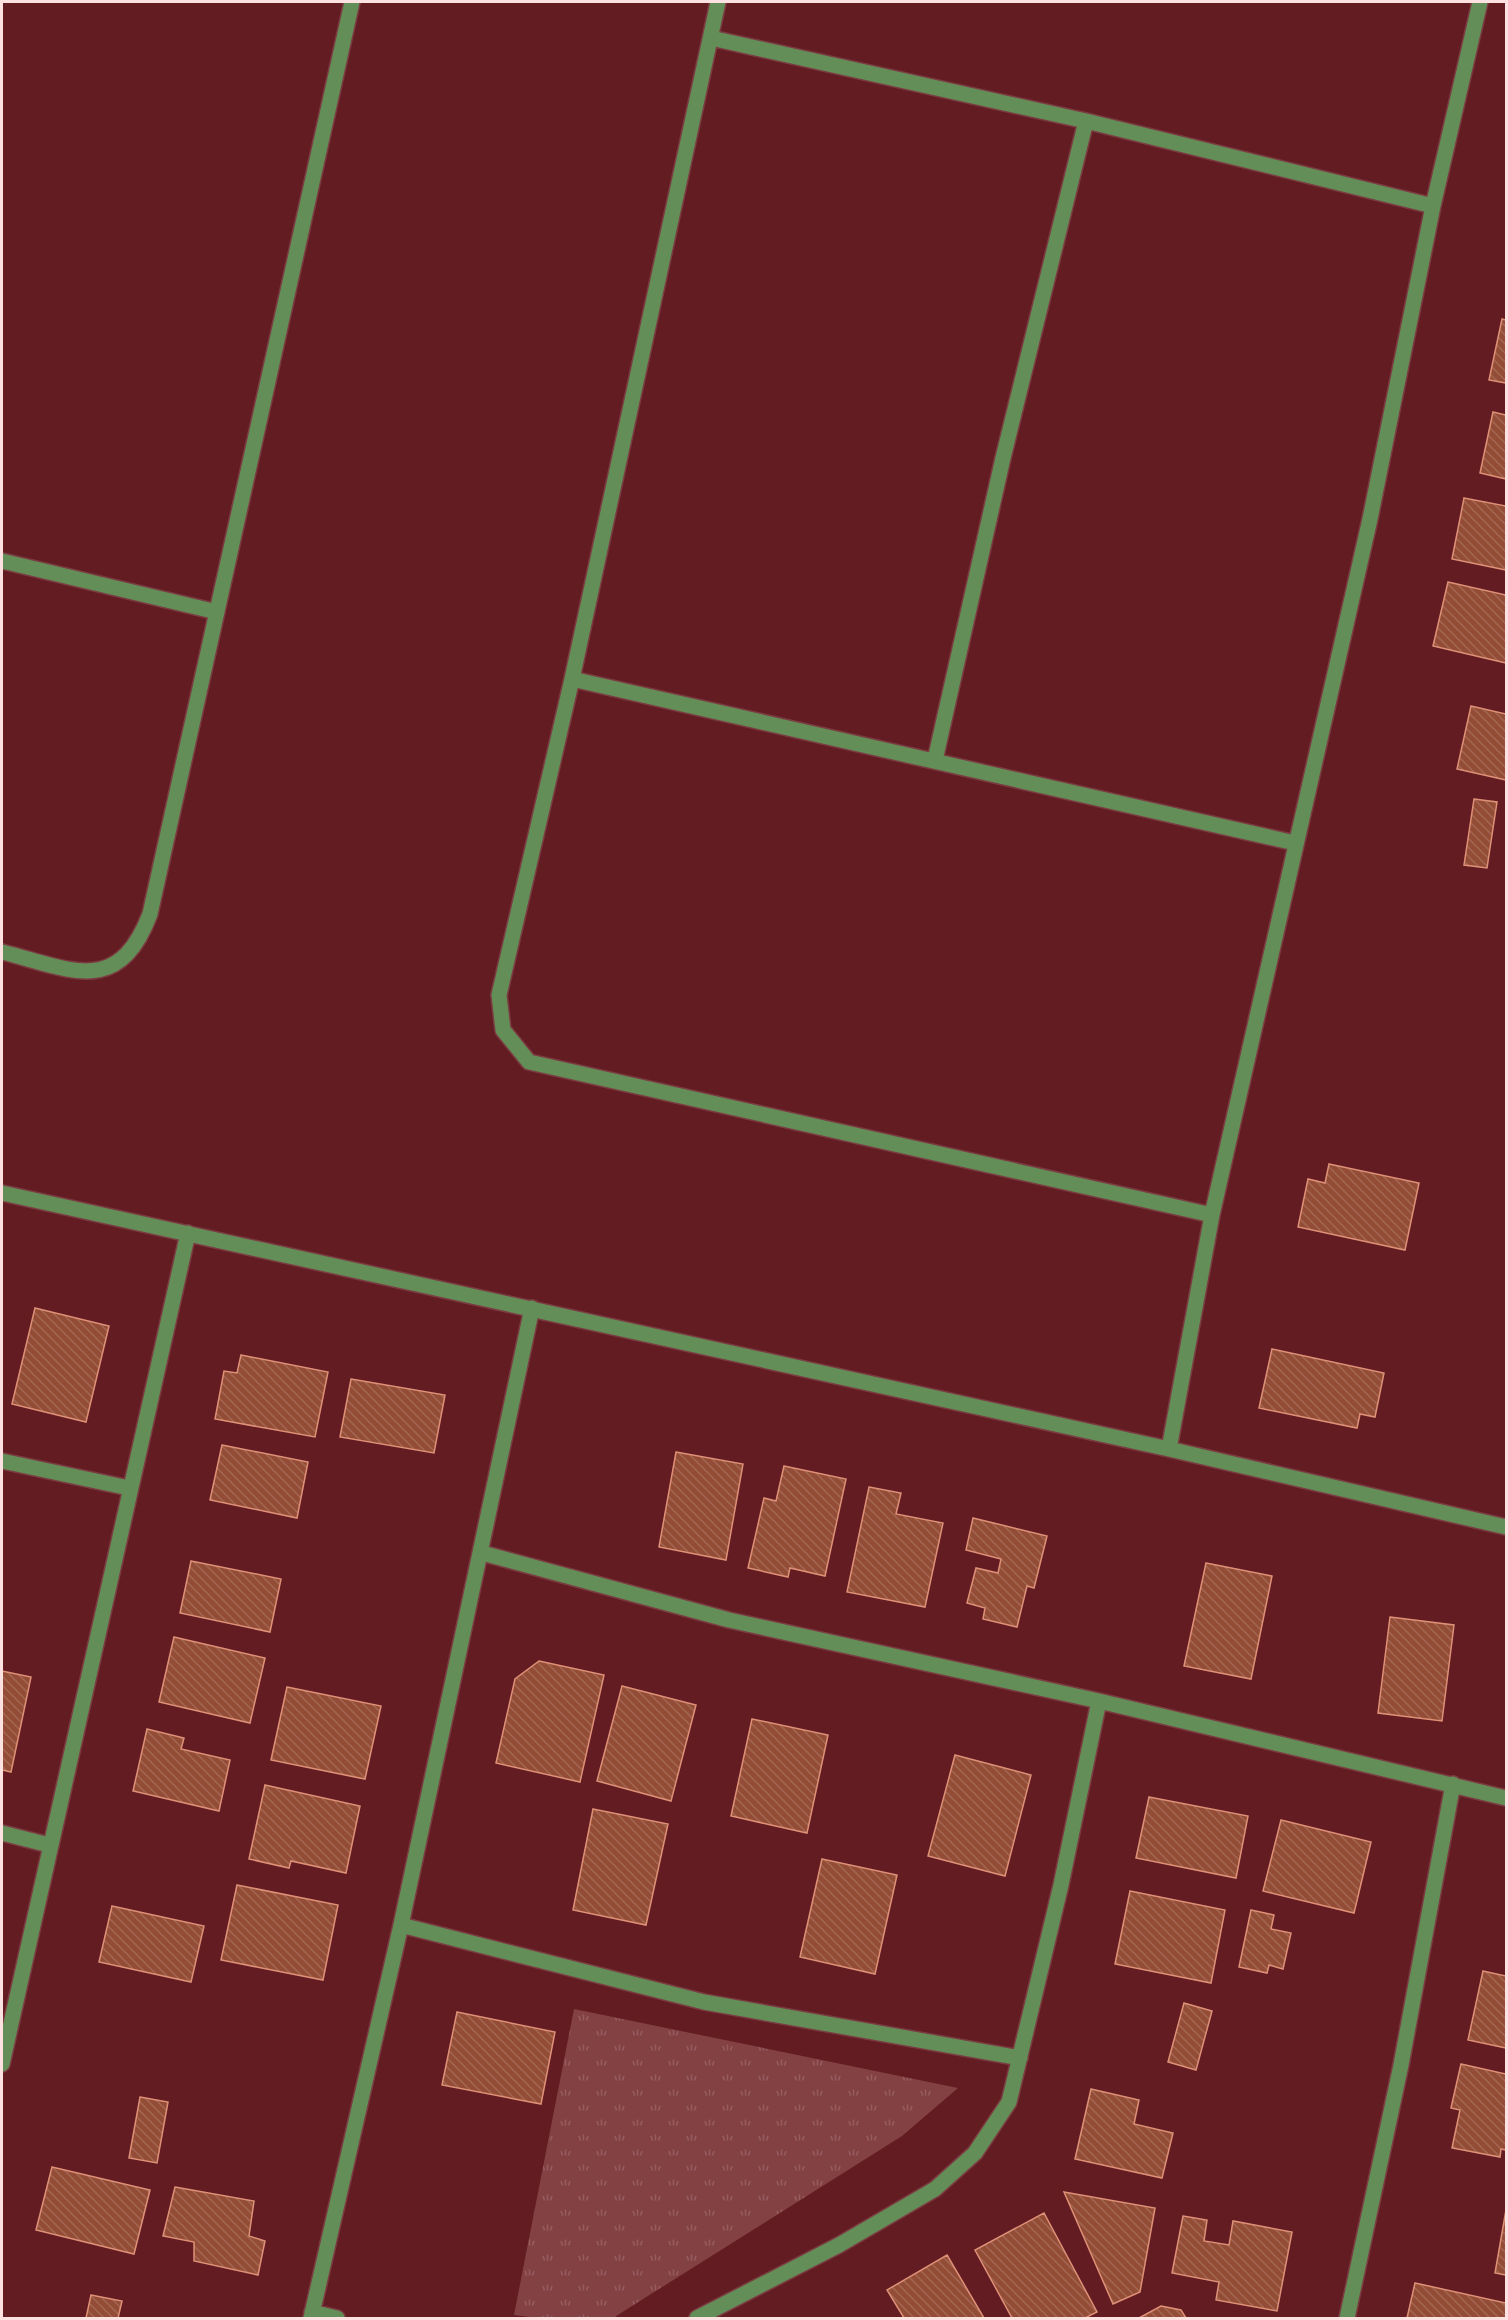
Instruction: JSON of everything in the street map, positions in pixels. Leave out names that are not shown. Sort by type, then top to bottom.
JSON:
[{"type":"street","points":[[2,952],[71,969],[98,972],[121,962],[141,937],[150,914],[352,2]]},
{"type":"street","points":[[718,2],[572,679],[499,995],[503,1030],[529,1062],[1212,1215]]},
{"type":"street","points":[[1169,1449],[1212,1215],[1370,519],[1433,206],[1480,2]]},
{"type":"street","points":[[711,38],[1086,121],[1433,206]]},
{"type":"street","points":[[935,760],[1003,458],[1086,121]]},
{"type":"street","points":[[2,561],[217,612]]},
{"type":"street","points":[[572,679],[1295,843]]},
{"type":"street","points":[[2,1193],[1169,1449],[1506,1527]]},
{"type":"street","points":[[2,2064],[49,1845],[188,1233]]},
{"type":"street","points":[[337,2319],[312,2315],[401,1925],[482,1553],[532,1308]]},
{"type":"street","points":[[2,1461],[129,1488]]},
{"type":"street","points":[[482,1553],[729,1620],[1099,1701],[1506,1798]]},
{"type":"street","points":[[697,2319],[839,2245],[935,2189],[975,2153],[1009,2102],[1061,1885],[1099,1701]]},
{"type":"street","points":[[1347,2319],[1401,2066],[1453,1785]]},
{"type":"street","points":[[2,1833],[49,1845]]},
{"type":"street","points":[[401,1925],[704,2002],[1020,2058]]},
{"type":"green space","points":[[574,2009],[958,2088],[902,2136],[613,2318],[537,2318],[514,2315]]},
{"type":"building","points":[[1502,319],[1506,320],[1506,383],[1489,380]]},
{"type":"building","points":[[1493,412],[1506,415],[1506,479],[1480,473]]},
{"type":"building","points":[[1464,498],[1506,506],[1506,570],[1452,559]]},
{"type":"building","points":[[1448,582],[1506,595],[1506,663],[1433,646]]},
{"type":"building","points":[[1471,706],[1506,714],[1506,780],[1457,769]]},
{"type":"building","points":[[1474,799],[1497,802],[1487,868],[1464,865]]},
{"type":"building","points":[[1329,1164],[1419,1183],[1405,1250],[1298,1227],[1308,1179],[1325,1183]]},
{"type":"building","points":[[35,1308],[109,1326],[86,1422],[12,1404]]},
{"type":"building","points":[[1272,1349],[1384,1373],[1375,1417],[1360,1414],[1357,1428],[1259,1408]]},
{"type":"building","points":[[241,1355],[328,1372],[315,1437],[215,1419],[224,1371],[237,1373]]},
{"type":"building","points":[[351,1379],[445,1395],[434,1453],[340,1437]]},
{"type":"building","points":[[222,1445],[308,1462],[297,1518],[210,1500]]},
{"type":"building","points":[[676,1452],[743,1464],[726,1560],[659,1547]]},
{"type":"building","points":[[784,1466],[846,1479],[825,1576],[790,1568],[788,1577],[748,1568],[764,1498],[776,1501]]},
{"type":"building","points":[[869,1487],[901,1493],[896,1514],[943,1523],[925,1607],[847,1592]]},
{"type":"building","points":[[973,1518],[1047,1536],[1034,1588],[1027,1586],[1017,1627],[983,1619],[985,1608],[967,1603],[976,1568],[998,1573],[1001,1559],[966,1550]]},
{"type":"building","points":[[191,1561],[281,1579],[270,1632],[180,1613]]},
{"type":"building","points":[[1206,1563],[1272,1576],[1251,1679],[1184,1666]]},
{"type":"building","points":[[1390,1617],[1454,1625],[1442,1721],[1378,1713]]},
{"type":"building","points":[[174,1637],[265,1658],[250,1723],[159,1702]]},
{"type":"building","points":[[539,1661],[604,1675],[580,1782],[496,1763],[515,1679]]},
{"type":"building","points":[[2,1671],[31,1677],[11,1772],[2,1770]]},
{"type":"building","points":[[622,1686],[696,1705],[671,1801],[597,1781]]},
{"type":"building","points":[[287,1687],[381,1706],[365,1779],[271,1760]]},
{"type":"building","points":[[752,1719],[828,1735],[807,1833],[731,1816]]},
{"type":"building","points":[[147,1729],[184,1738],[181,1749],[230,1760],[219,1811],[133,1791]]},
{"type":"building","points":[[955,1755],[1031,1775],[1005,1876],[928,1856]]},
{"type":"building","points":[[265,1785],[360,1806],[346,1873],[291,1861],[289,1868],[249,1859]]},
{"type":"building","points":[[1149,1797],[1248,1816],[1236,1878],[1136,1858]]},
{"type":"building","points":[[593,1809],[668,1824],[646,1925],[573,1910]]},
{"type":"building","points":[[1281,1820],[1371,1842],[1354,1913],[1263,1891]]},
{"type":"building","points":[[822,1859],[897,1875],[875,1974],[800,1957]]},
{"type":"building","points":[[237,1885],[338,1905],[323,1980],[221,1960]]},
{"type":"building","points":[[1130,1891],[1225,1910],[1211,1983],[1115,1964]]},
{"type":"building","points":[[112,1906],[204,1926],[191,1982],[99,1962]]},
{"type":"building","points":[[1251,1910],[1274,1915],[1271,1929],[1291,1933],[1283,1969],[1269,1965],[1267,1973],[1239,1967]]},
{"type":"building","points":[[1483,1971],[1506,1976],[1506,2048],[1468,2040]]},
{"type":"building","points":[[1184,2003],[1212,2011],[1196,2070],[1168,2062]]},
{"type":"building","points":[[457,2012],[555,2032],[541,2104],[442,2085]]},
{"type":"building","points":[[1461,2064],[1506,2074],[1506,2150],[1501,2149],[1500,2157],[1452,2148],[1460,2110],[1451,2108]]},
{"type":"building","points":[[1091,2089],[1139,2100],[1134,2124],[1173,2133],[1162,2178],[1075,2159]]},
{"type":"building","points":[[140,2097],[168,2102],[157,2163],[129,2158]]},
{"type":"building","points":[[52,2167],[150,2190],[134,2254],[36,2230]]},
{"type":"building","points":[[175,2187],[254,2201],[249,2236],[265,2241],[258,2275],[194,2261],[194,2242],[163,2236]]},
{"type":"building","points":[[1064,2192],[1155,2208],[1140,2292],[1113,2304]]},
{"type":"building","points":[[1506,2210],[1506,2275],[1495,2273]]},
{"type":"building","points":[[1044,2213],[1097,2312],[1085,2318],[1012,2318],[975,2250]]},
{"type":"building","points":[[1183,2216],[1207,2220],[1204,2241],[1229,2245],[1233,2221],[1292,2232],[1277,2311],[1216,2300],[1219,2282],[1172,2273]]},
{"type":"building","points":[[947,2255],[984,2318],[904,2318],[887,2290]]},
{"type":"building","points":[[1415,2283],[1506,2303],[1506,2318],[1407,2318]]},
{"type":"building","points":[[91,2295],[122,2301],[118,2318],[86,2318]]},
{"type":"building","points":[[1161,2306],[1181,2310],[1186,2318],[1139,2318]]}]
